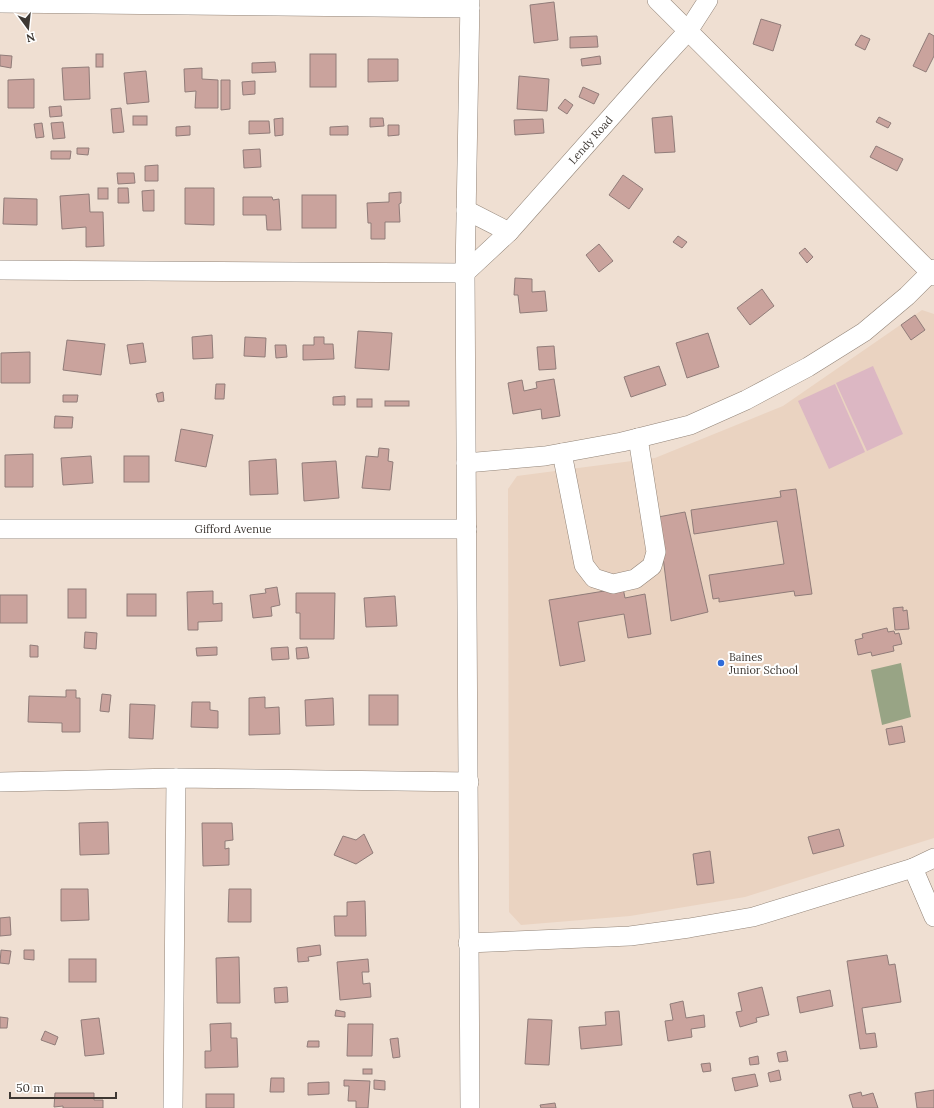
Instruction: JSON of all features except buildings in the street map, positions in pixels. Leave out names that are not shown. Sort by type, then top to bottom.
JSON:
[{"type":"street","points":[[466,463],[545,456],[638,438],[690,424],[746,400],[808,367],[864,332],[933,273],[657,0]]},
{"type":"street","name":"Lendy Road","points":[[465,273],[509,232],[688,31],[708,0]]},
{"type":"street","points":[[0,2],[470,4],[465,273],[470,1108]]},
{"type":"street","points":[[466,210],[509,232]]},
{"type":"street","points":[[0,270],[465,273]]},
{"type":"street","points":[[562,453],[584,565],[594,578],[613,584],[635,579],[652,566],[656,552],[638,438]]},
{"type":"street","name":"Gifford Avenue","points":[[0,529],[467,529]]},
{"type":"street","points":[[0,782],[176,778],[469,782]]},
{"type":"street","points":[[173,1108],[176,778]]},
{"type":"street","points":[[468,943],[630,936],[753,917],[914,868],[934,858]]},
{"type":"street","points":[[914,868],[934,917]]},
{"type":"shaded area","name":"Baines Junior School","points":[[922,310],[934,314],[934,838],[745,897],[630,916],[521,925],[509,912],[508,489],[517,476],[655,458],[783,406]]},
{"type":"shaded area","points":[[873,366],[903,434],[867,451],[836,383]]},
{"type":"shaded area","points":[[835,384],[865,452],[829,469],[798,401]]},
{"type":"shaded area","points":[[901,663],[911,717],[882,725],[871,670]]},
{"type":"place","name":"Baines Junior School","points":[[721,663]]}]
